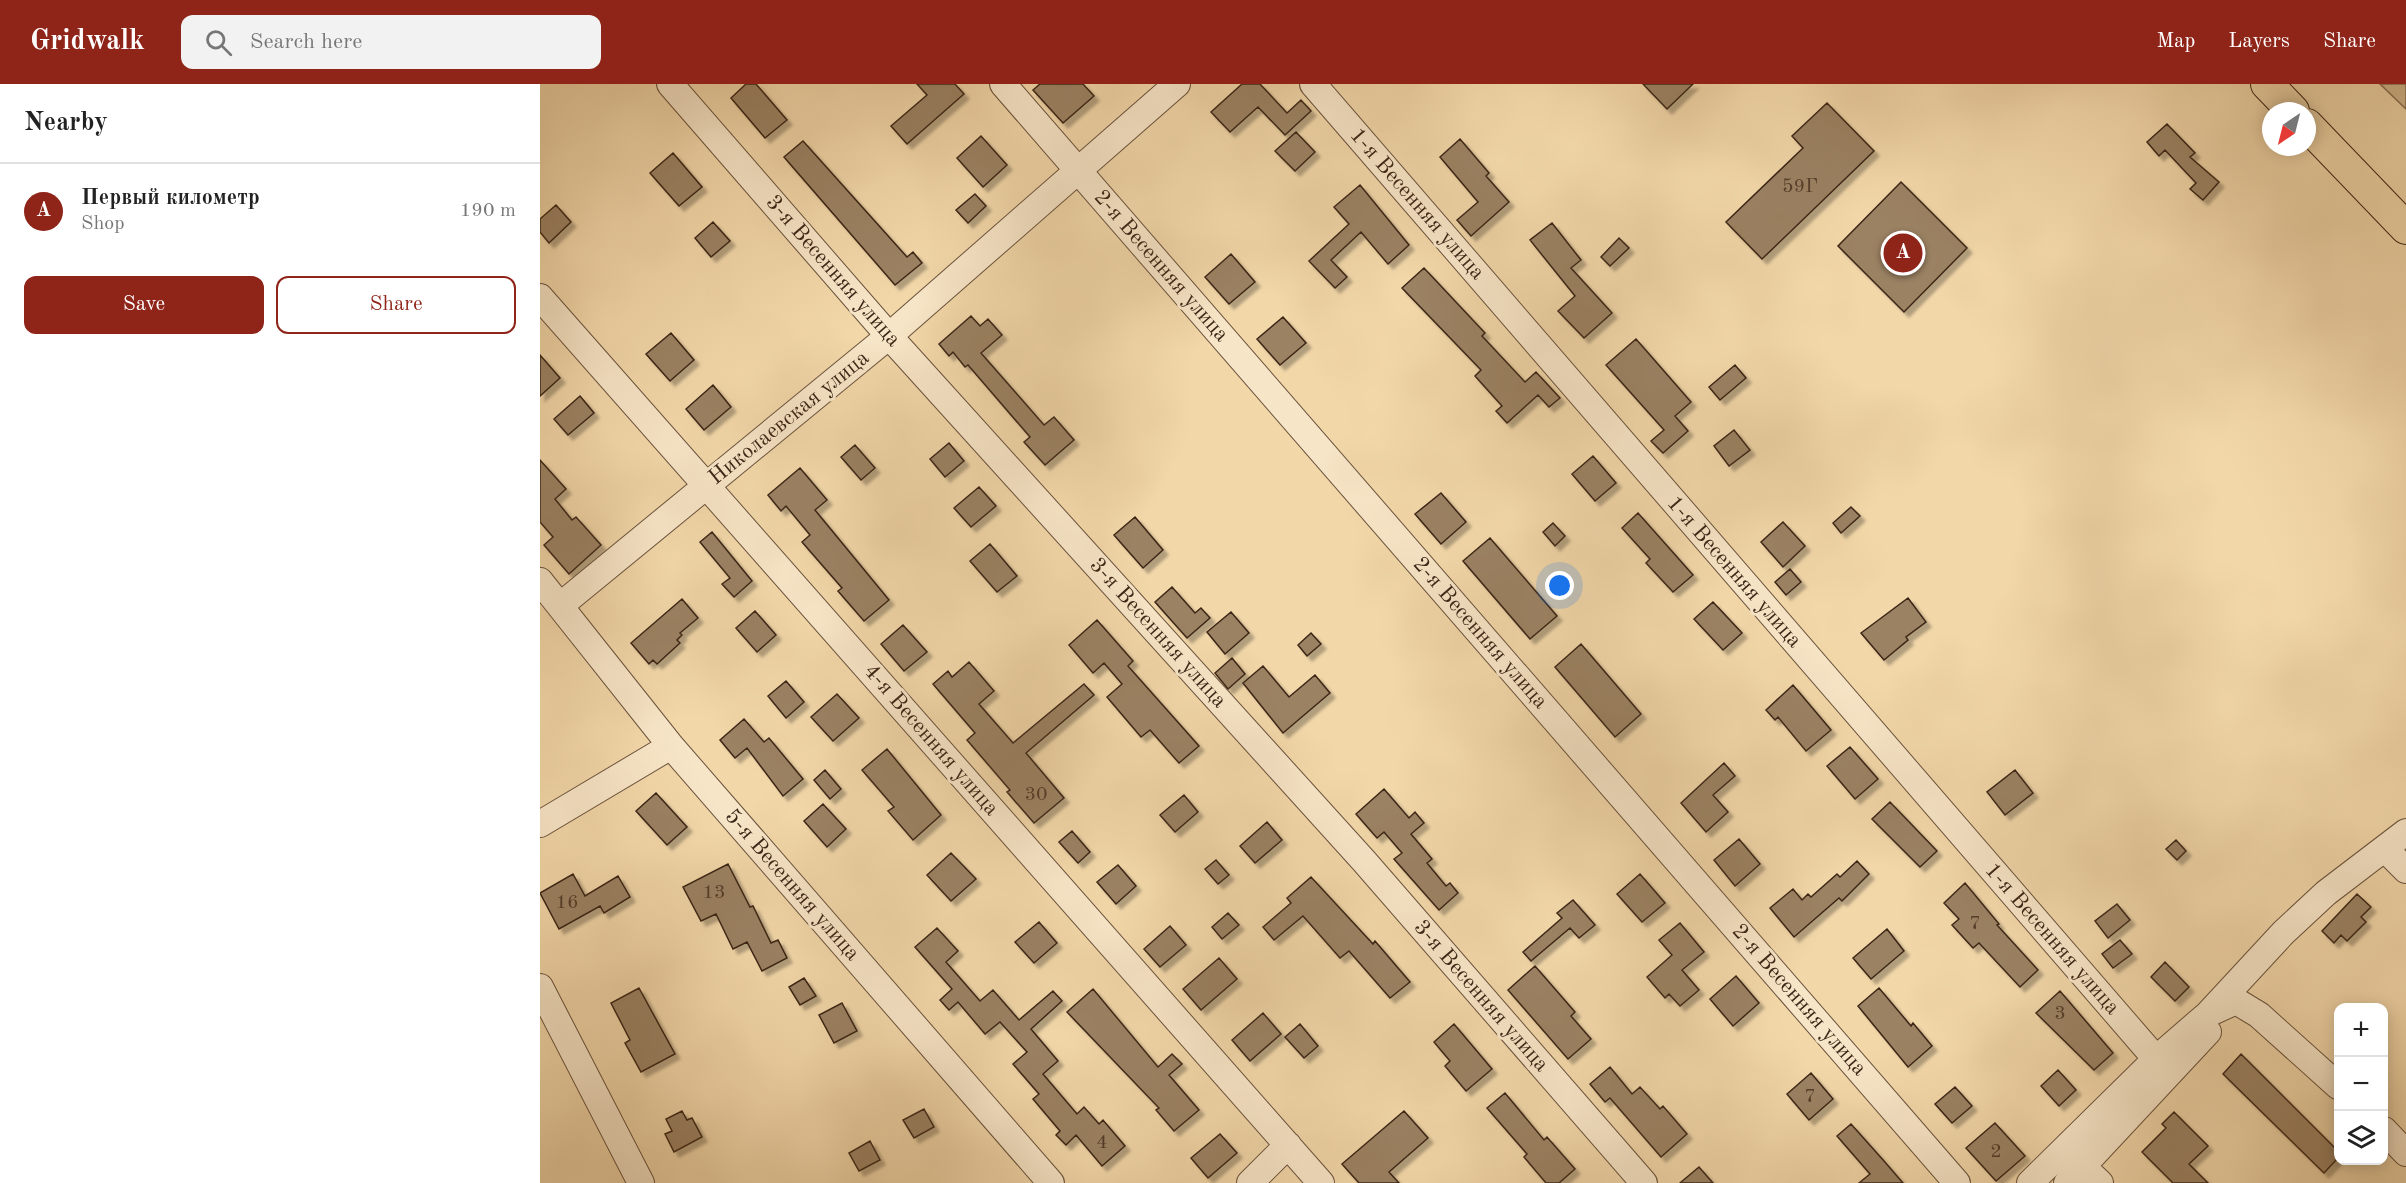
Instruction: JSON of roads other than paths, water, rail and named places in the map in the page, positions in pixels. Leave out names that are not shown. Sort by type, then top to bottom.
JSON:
[{"type":"main road","points":[[2267,84],[2284,102]]},
{"type":"main road","points":[[2316,134],[2406,228]]},
{"type":"street","name":"3-я Весенняя улица","points":[[670,84],[889,336],[1364,861],[1644,1183]]},
{"type":"street","name":"2-я Весенняя улица","points":[[1002,84],[1957,1183]]},
{"type":"street","name":"Николаевская улица","points":[[561,605],[889,336],[1077,169],[1177,84]]},
{"type":"street","name":"1-я Весенняя улица","points":[[1313,84],[2156,1059]]},
{"type":"street","name":"4-я Весенняя улица","points":[[540,297],[1321,1183]]},
{"type":"street","name":"5-я Весенняя улица","points":[[540,581],[671,746],[1051,1183]]},
{"type":"street","points":[[540,824],[671,746]]},
{"type":"street","points":[[2030,1183],[2156,1059],[2208,1014],[2283,933],[2326,892],[2406,832]]},
{"type":"street","points":[[2385,849],[2406,870]]},
{"type":"street","points":[[2083,1178],[2236,1001],[2253,980],[2283,933]]},
{"type":"street","points":[[540,987],[642,1183]]},
{"type":"street","points":[[2208,1014],[2236,1001]]},
{"type":"street","points":[[2236,1001],[2259,1015],[2334,1082]]},
{"type":"street","points":[[2388,1134],[2406,1153]]},
{"type":"street","points":[[1250,1183],[1288,1145]]},
{"type":"place","name":"Первый километр","points":[[1903,253]]}]
